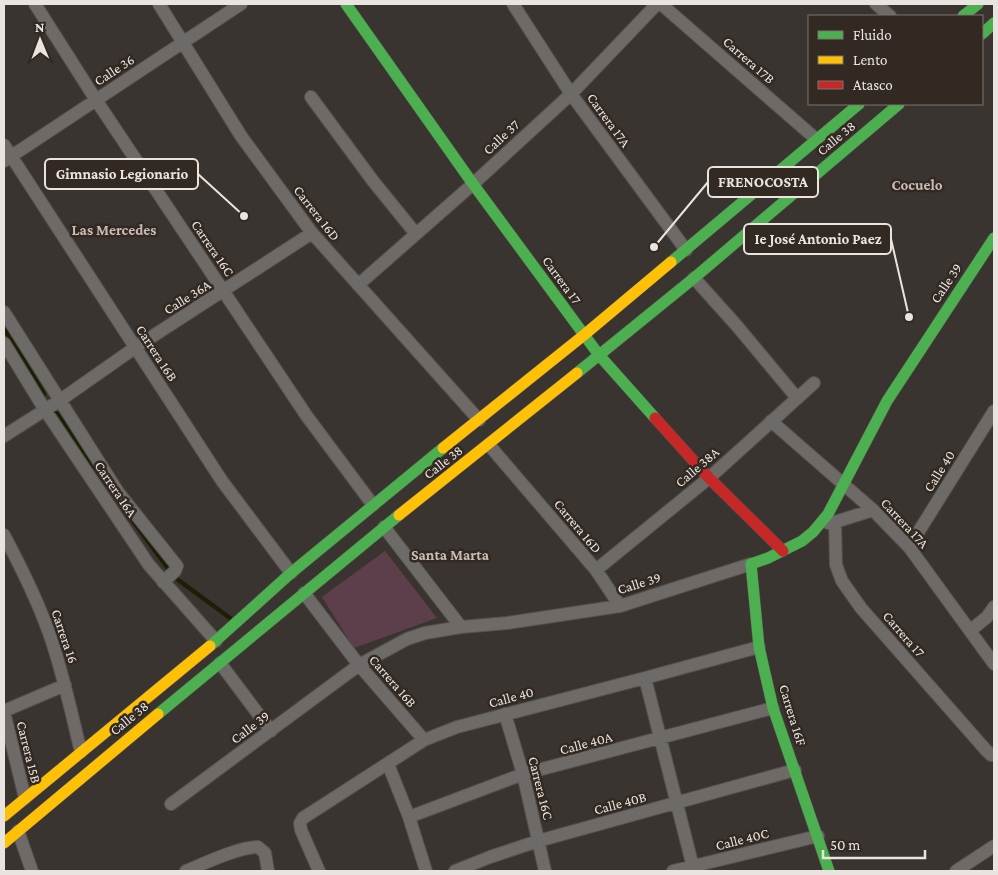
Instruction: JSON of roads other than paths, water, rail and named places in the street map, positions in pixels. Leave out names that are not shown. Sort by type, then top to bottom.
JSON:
[{"type":"main road","name":"Carrera 17","points":[[346,4],[473,184],[599,355],[709,478],[783,552]]},
{"type":"main road","points":[[964,15],[978,4]]},
{"type":"main road","points":[[983,33],[994,23]]},
{"type":"main road","name":"Calle 38","points":[[4,816],[216,641],[291,573],[584,335],[858,105]]},
{"type":"main road","name":"Calle 38","points":[[4,843],[304,593],[694,278],[898,105]]},
{"type":"main road","name":"Calle 39","points":[[751,564],[783,552],[802,541],[821,524],[844,485],[887,401],[994,238]]},
{"type":"main road","name":"Carrera 16F","points":[[751,564],[759,647],[774,708],[829,871]]},
{"type":"street","name":"Carrera 16C","points":[[35,4],[96,100],[306,415],[373,505]]},
{"type":"street","name":"Carrera 16D","points":[[159,4],[241,136],[312,233],[479,420]]},
{"type":"street","name":"Calle 36","points":[[7,159],[241,4]]},
{"type":"street","name":"Carrera 17A","points":[[513,4],[571,94],[686,250]]},
{"type":"street","name":"Calle 37","points":[[358,285],[473,184],[571,94],[657,4]]},
{"type":"street","name":"Carrera 17B","points":[[661,4],[816,139]]},
{"type":"street","points":[[876,4],[889,15]]},
{"type":"street","points":[[311,97],[373,181],[416,234]]},
{"type":"street","name":"Carrera 16B","points":[[4,145],[7,159],[136,347],[222,481],[291,573]]},
{"type":"street","name":"Calle 36A","points":[[4,436],[59,401],[136,347],[312,233]]},
{"type":"street","points":[[694,278],[797,398]]},
{"type":"street","points":[[4,312],[118,492],[177,566],[169,577]]},
{"type":"street","name":"Carrera 16A","points":[[4,343],[45,410],[149,564],[169,577],[216,641]]},
{"type":"street","name":"Calle 38A","points":[[596,570],[709,478],[814,383]]},
{"type":"street","name":"Calle 40","points":[[909,547],[994,411]]},
{"type":"street","name":"Carrera 17A","points":[[771,421],[873,510],[909,547],[994,664]]},
{"type":"street","name":"Carrera 16D","points":[[489,445],[596,570],[620,606]]},
{"type":"street","points":[[821,524],[835,522],[873,510]]},
{"type":"street","name":"Carrera 17","points":[[835,522],[836,565],[842,581],[861,608],[990,752]]},
{"type":"street","points":[[384,528],[461,627]]},
{"type":"street","name":"Carrera 16","points":[[4,535],[32,590],[49,632],[65,684],[81,752]]},
{"type":"street","name":"Calle 39","points":[[171,804],[359,665],[407,639],[425,633],[461,627],[506,623],[620,606],[751,564]]},
{"type":"street","name":"Carrera 16B","points":[[304,593],[359,665],[424,740]]},
{"type":"street","points":[[971,630],[987,617],[994,607]]},
{"type":"street","name":"Calle 40","points":[[319,871],[301,830],[300,823],[303,818],[424,740],[457,727],[759,647]]},
{"type":"street","points":[[220,663],[271,731]]},
{"type":"street","points":[[645,678],[694,869]]},
{"type":"street","points":[[4,712],[65,684]]},
{"type":"street","name":"Calle 40A","points":[[409,817],[523,774],[774,708]]},
{"type":"street","name":"Carrera 15B","points":[[4,712],[26,798]]},
{"type":"street","name":"Carrera 16C","points":[[505,714],[523,774],[545,871]]},
{"type":"street","points":[[388,764],[409,817],[426,871]]},
{"type":"street","name":"Calle 40B","points":[[455,871],[538,841],[795,770]]},
{"type":"street","points":[[18,831],[32,871]]},
{"type":"street","name":"Calle 40C","points":[[673,871],[694,869],[818,836]]},
{"type":"street","points":[[962,870],[994,846]]},
{"type":"street","points":[[186,871],[211,866],[253,847],[258,847],[265,853],[268,871]]},
{"type":"waterway","points":[[4,328],[44,394]]},
{"type":"waterway","points":[[56,412],[104,481]]},
{"type":"waterway","points":[[130,517],[170,571]]},
{"type":"waterway","points":[[177,579],[230,618]]},
{"type":"place","name":"Gimnasio Legionario","points":[[244,216]]},
{"type":"place","name":"FRENOCOSTA","points":[[654,247]]},
{"type":"place","name":"Ie José Antonio Paez","points":[[909,317]]},
{"type":"district","name":"Cocuelo","points":[[917,185]]},
{"type":"district","name":"Las Mercedes","points":[[114,230]]},
{"type":"district","name":"Santa Marta","points":[[450,555]]}]
